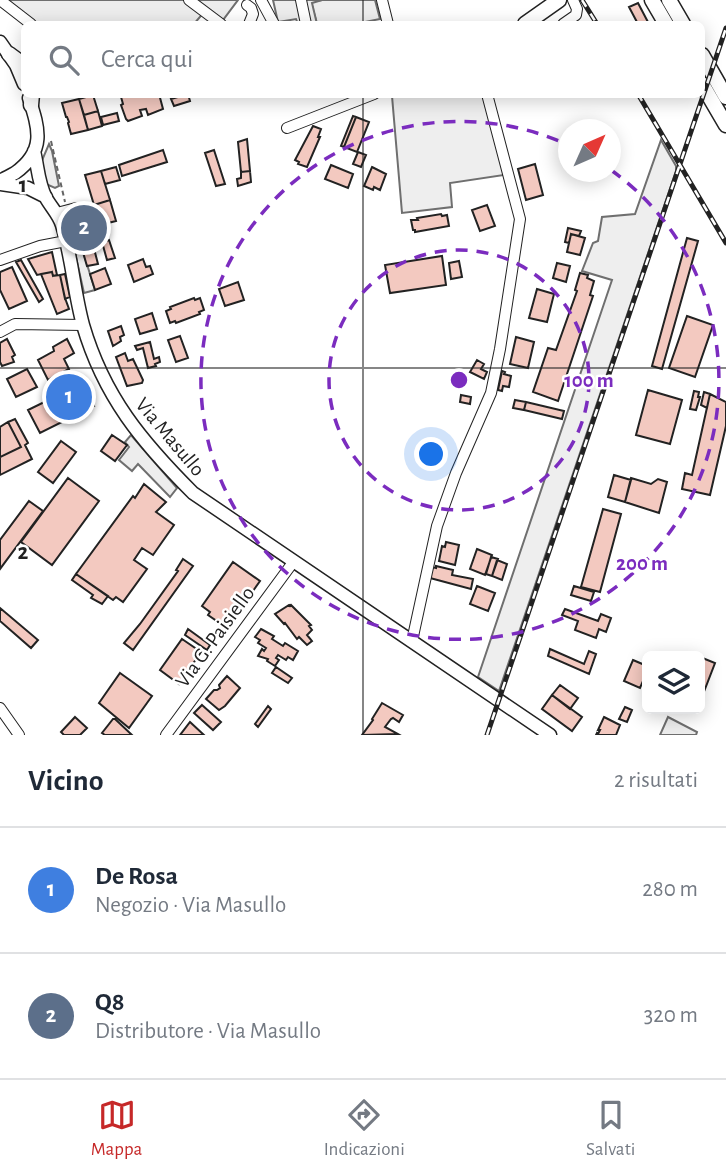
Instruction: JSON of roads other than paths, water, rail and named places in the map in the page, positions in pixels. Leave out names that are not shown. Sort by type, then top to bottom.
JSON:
[{"type":"highway","points":[[530,21],[559,0]]},
{"type":"highway","points":[[652,0],[664,21]]},
{"type":"highway","points":[[669,0],[681,21]]},
{"type":"highway","points":[[5,48],[21,62]]},
{"type":"highway","points":[[705,60],[726,97]]},
{"type":"highway","points":[[705,89],[726,125]]},
{"type":"main road","points":[[5,48],[21,78]]},
{"type":"main road","name":"Via Masullo","points":[[31,98],[39,135],[34,151],[37,174],[46,197],[62,212],[62,224],[83,324],[99,369],[121,411],[158,458],[193,493],[550,735]]},
{"type":"main road","points":[[0,183],[17,171],[34,151]]},
{"type":"main road","points":[[0,183],[28,188],[46,197]]},
{"type":"street","points":[[189,0],[217,21]]},
{"type":"street","points":[[261,0],[272,21]]},
{"type":"street","points":[[301,0],[306,21]]},
{"type":"street","points":[[382,0],[387,21]]},
{"type":"street","points":[[567,21],[576,15],[577,9],[573,0]]},
{"type":"street","points":[[0,1],[27,21]]},
{"type":"street","points":[[247,5],[253,14],[250,21]]},
{"type":"street","points":[[287,128],[364,98]]},
{"type":"street","points":[[412,641],[436,526],[491,393],[520,219],[488,98]]},
{"type":"street","points":[[0,260],[82,232],[76,208],[62,212]]},
{"type":"street","points":[[0,332],[15,324],[83,324]]},
{"type":"street","name":"Via G. Paisiello","points":[[166,735],[294,561]]},
{"type":"street","points":[[0,708],[19,735]]},
{"type":"railway","points":[[582,0],[595,21]]},
{"type":"railway","points":[[705,90],[726,28]]},
{"type":"railway","points":[[640,98],[726,243]]},
{"type":"railway","points":[[487,735],[702,98]]},
{"type":"place","name":"Q8","points":[[84,228]]},
{"type":"place","name":"De Rosa","points":[[69,397]]}]
